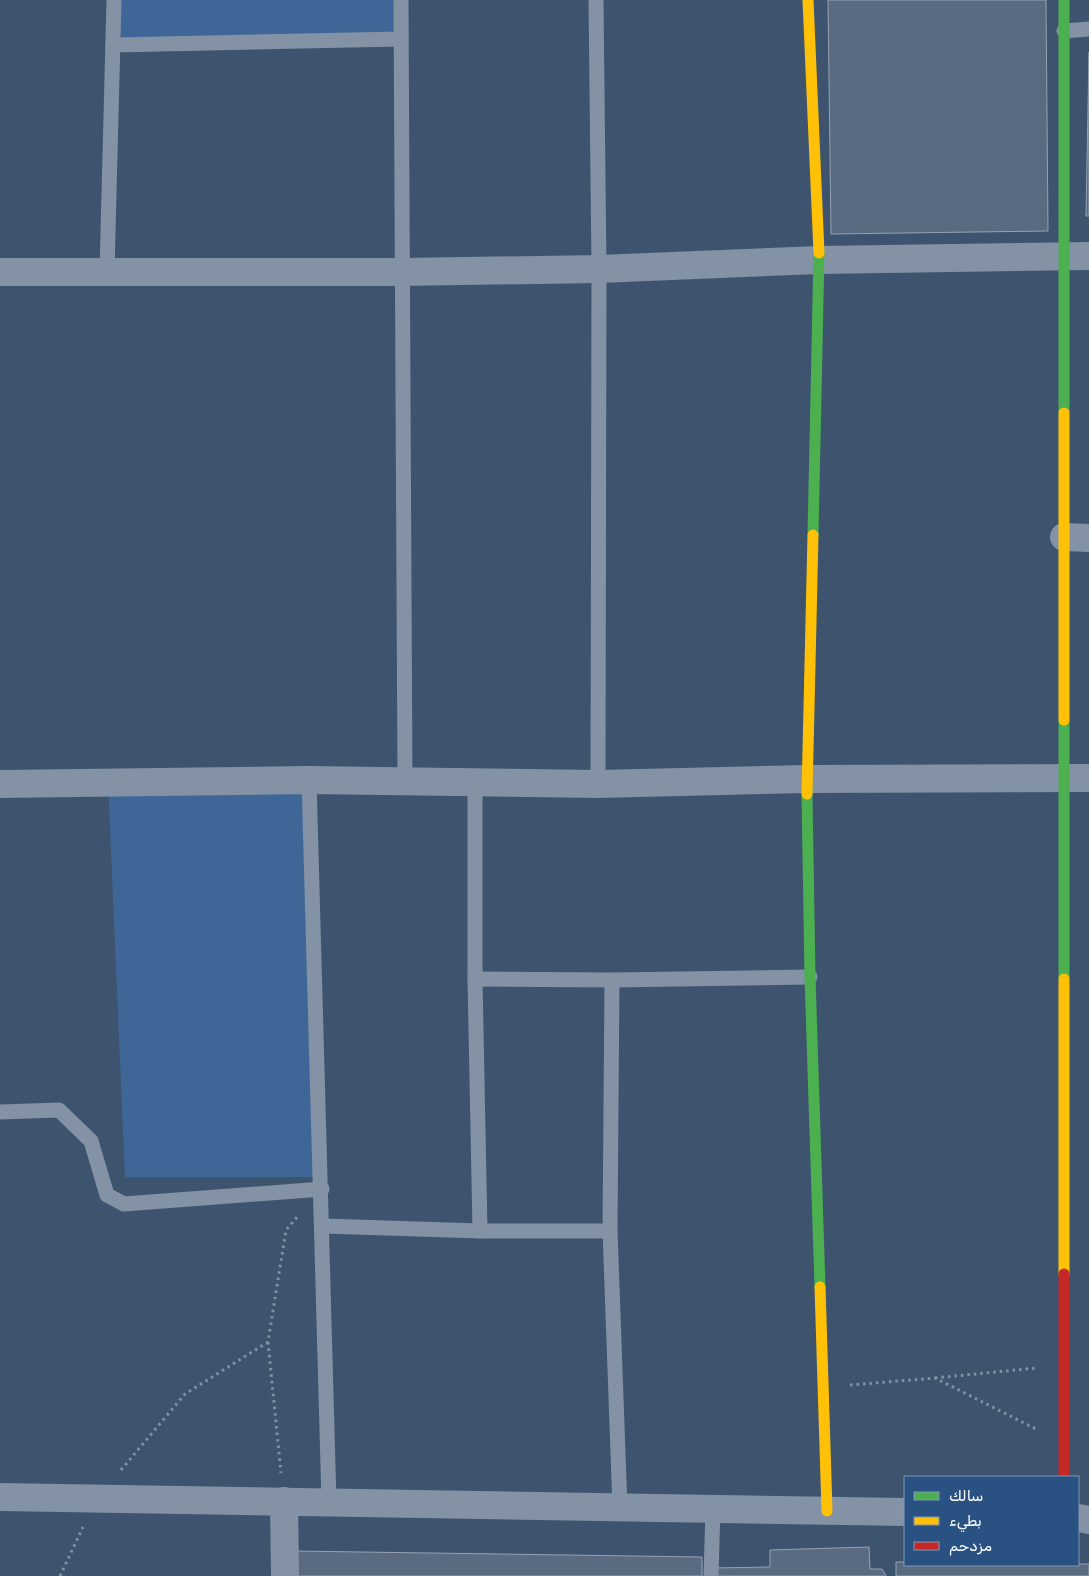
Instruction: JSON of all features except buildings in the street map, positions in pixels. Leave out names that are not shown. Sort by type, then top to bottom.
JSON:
[{"type":"street","points":[[808,0],[819,260],[807,779],[810,977],[827,1510]]},
{"type":"street","points":[[1064,0],[1076,256],[1076,777],[1064,1365],[1064,1476]]},
{"type":"street","points":[[0,272],[401,272],[599,269],[819,260],[1076,256]]},
{"type":"street","points":[[0,784],[405,780],[598,784],[807,779],[1076,777]]},
{"type":"street","points":[[0,1497],[904,1512]]},
{"type":"street","points":[[284,1501],[285,1576]]},
{"type":"lane","points":[[107,271],[114,0]]},
{"type":"lane","points":[[401,0],[405,780]]},
{"type":"lane","points":[[596,0],[599,269],[598,784]]},
{"type":"lane","points":[[1064,31],[1089,29]]},
{"type":"lane","points":[[113,45],[401,39]]},
{"type":"lane","points":[[309,780],[323,1226],[329,1502]]},
{"type":"lane","points":[[475,781],[474,979],[480,1231]]},
{"type":"lane","points":[[474,979],[612,980],[810,977]]},
{"type":"lane","points":[[612,980],[610,1230],[620,1508]]},
{"type":"lane","points":[[0,1112],[59,1110],[91,1141],[107,1195],[124,1204],[322,1190]]},
{"type":"lane","points":[[323,1226],[480,1231],[610,1230]]},
{"type":"lane","points":[[711,1576],[713,1509]]},
{"type":"path","points":[[284,1501],[268,1342],[286,1230],[322,1190]]},
{"type":"path","points":[[60,1576],[97,1498],[185,1394],[268,1342]]},
{"type":"path","points":[[823,1387],[1064,1365]]},
{"type":"path","points":[[935,1378],[1064,1443]]},
{"type":"shaded area","points":[[114,0],[401,0],[401,39],[113,45]]},
{"type":"shaded area","points":[[309,780],[321,1177],[125,1177],[108,782]]},
{"type":"traffic: fast","points":[[1064,0],[1064,413]]},
{"type":"traffic: fast","points":[[813,535],[819,253]]},
{"type":"traffic: fast","points":[[1064,720],[1064,979]]},
{"type":"traffic: fast","points":[[807,794],[810,977],[820,1287]]},
{"type":"traffic: slow","points":[[808,0],[819,253]]},
{"type":"traffic: slow","points":[[1064,413],[1064,720]]},
{"type":"traffic: slow","points":[[807,794],[813,535]]},
{"type":"traffic: slow","points":[[1064,979],[1064,1274]]},
{"type":"traffic: slow","points":[[820,1287],[827,1511]]},
{"type":"traffic: jam","points":[[1064,1274],[1064,1476]]}]
